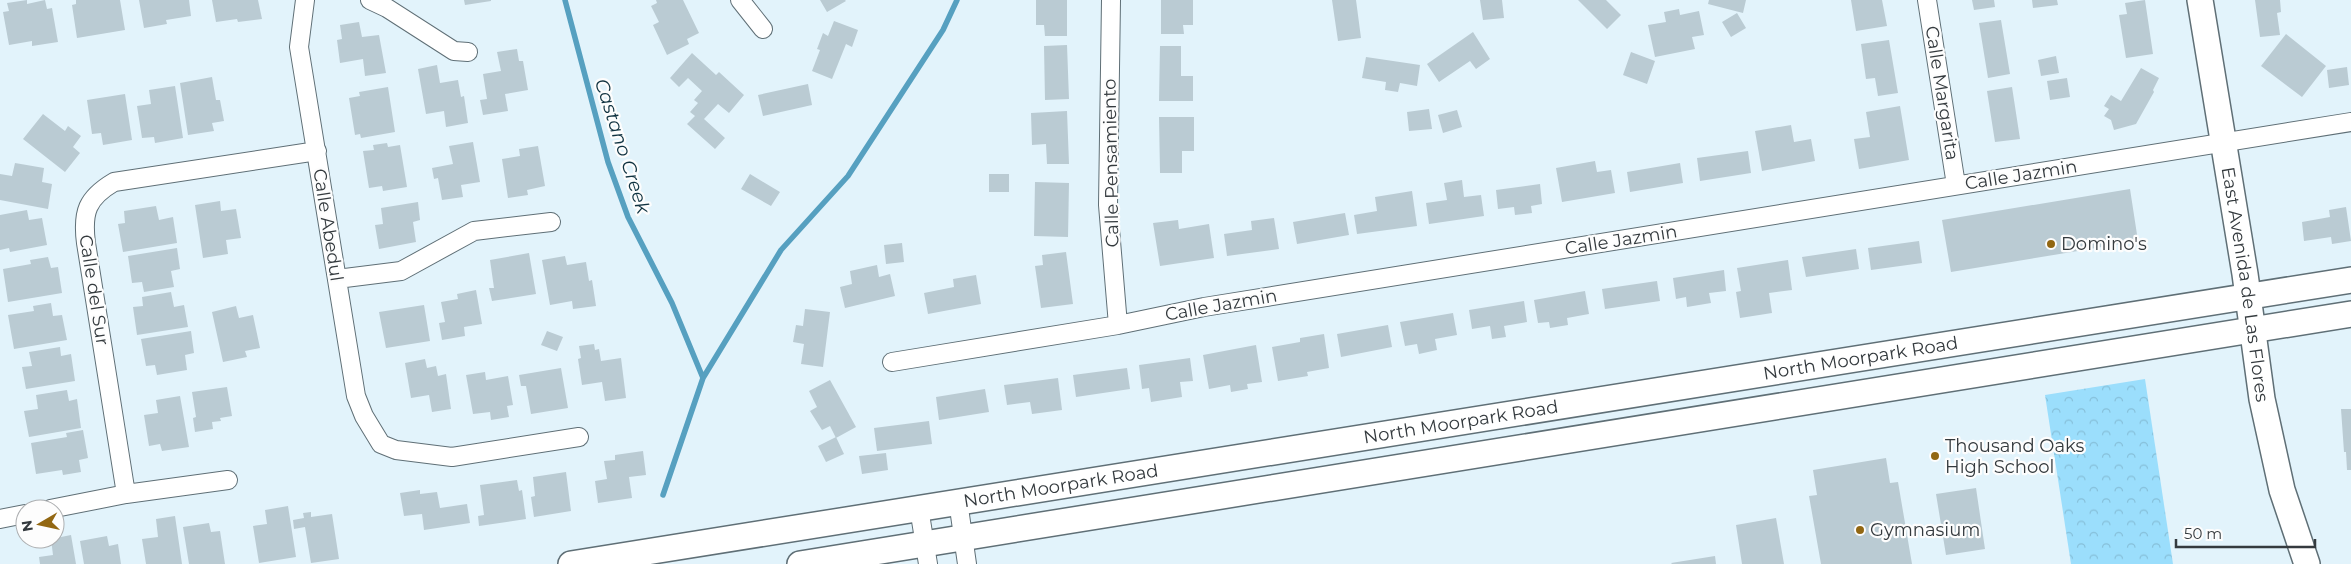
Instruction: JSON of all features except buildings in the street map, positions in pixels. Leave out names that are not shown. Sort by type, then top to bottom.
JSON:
[{"type":"main road","name":"East Avenida de Las Flores","points":[[2200,0],[2248,295],[2262,399],[2282,490],[2307,564]]},
{"type":"main road","name":"North Moorpark Road","points":[[571,564],[2351,280]]},
{"type":"main road","name":"North Moorpark Road","points":[[800,564],[926,554],[963,537],[2351,314]]},
{"type":"street","name":"Calle Abedul","points":[[305,0],[299,47],[356,396],[364,416],[382,444],[396,450],[419,454],[452,456],[579,437]]},
{"type":"street","points":[[370,0],[387,8],[454,51],[468,52]]},
{"type":"street","points":[[740,0],[763,29]]},
{"type":"street","name":"Calle Pensamiento","points":[[1111,0],[1108,205],[1118,325]]},
{"type":"street","name":"Calle Margarita","points":[[1927,0],[1956,185]]},
{"type":"street","name":"Calle Jazmin","points":[[892,362],[1118,325],[1214,306],[2351,122]]},
{"type":"street","name":"Calle del Sur","points":[[126,494],[86,243],[85,218],[88,205],[99,190],[114,182],[317,151]]},
{"type":"street","points":[[337,279],[402,270],[474,231],[551,222]]},
{"type":"street","points":[[65,506],[126,494],[228,480]]},
{"type":"street","points":[[958,502],[967,564]]},
{"type":"street","points":[[919,508],[926,554]]},
{"type":"street","points":[[0,519],[15,516]]},
{"type":"green space","points":[[2145,379],[2173,564],[2071,564],[2045,395]]},
{"type":"waterway","name":"Castano Creek","points":[[565,0],[608,162],[628,217],[672,303],[703,378]]},
{"type":"waterway","points":[[663,495],[703,378],[781,250],[848,176],[943,30],[957,0]]},
{"type":"place","name":"Domino's","points":[[2051,244]]},
{"type":"place","name":"Thousand Oaks High School","points":[[1935,456]]},
{"type":"place","name":"Gymnasium","points":[[1860,530]]}]
